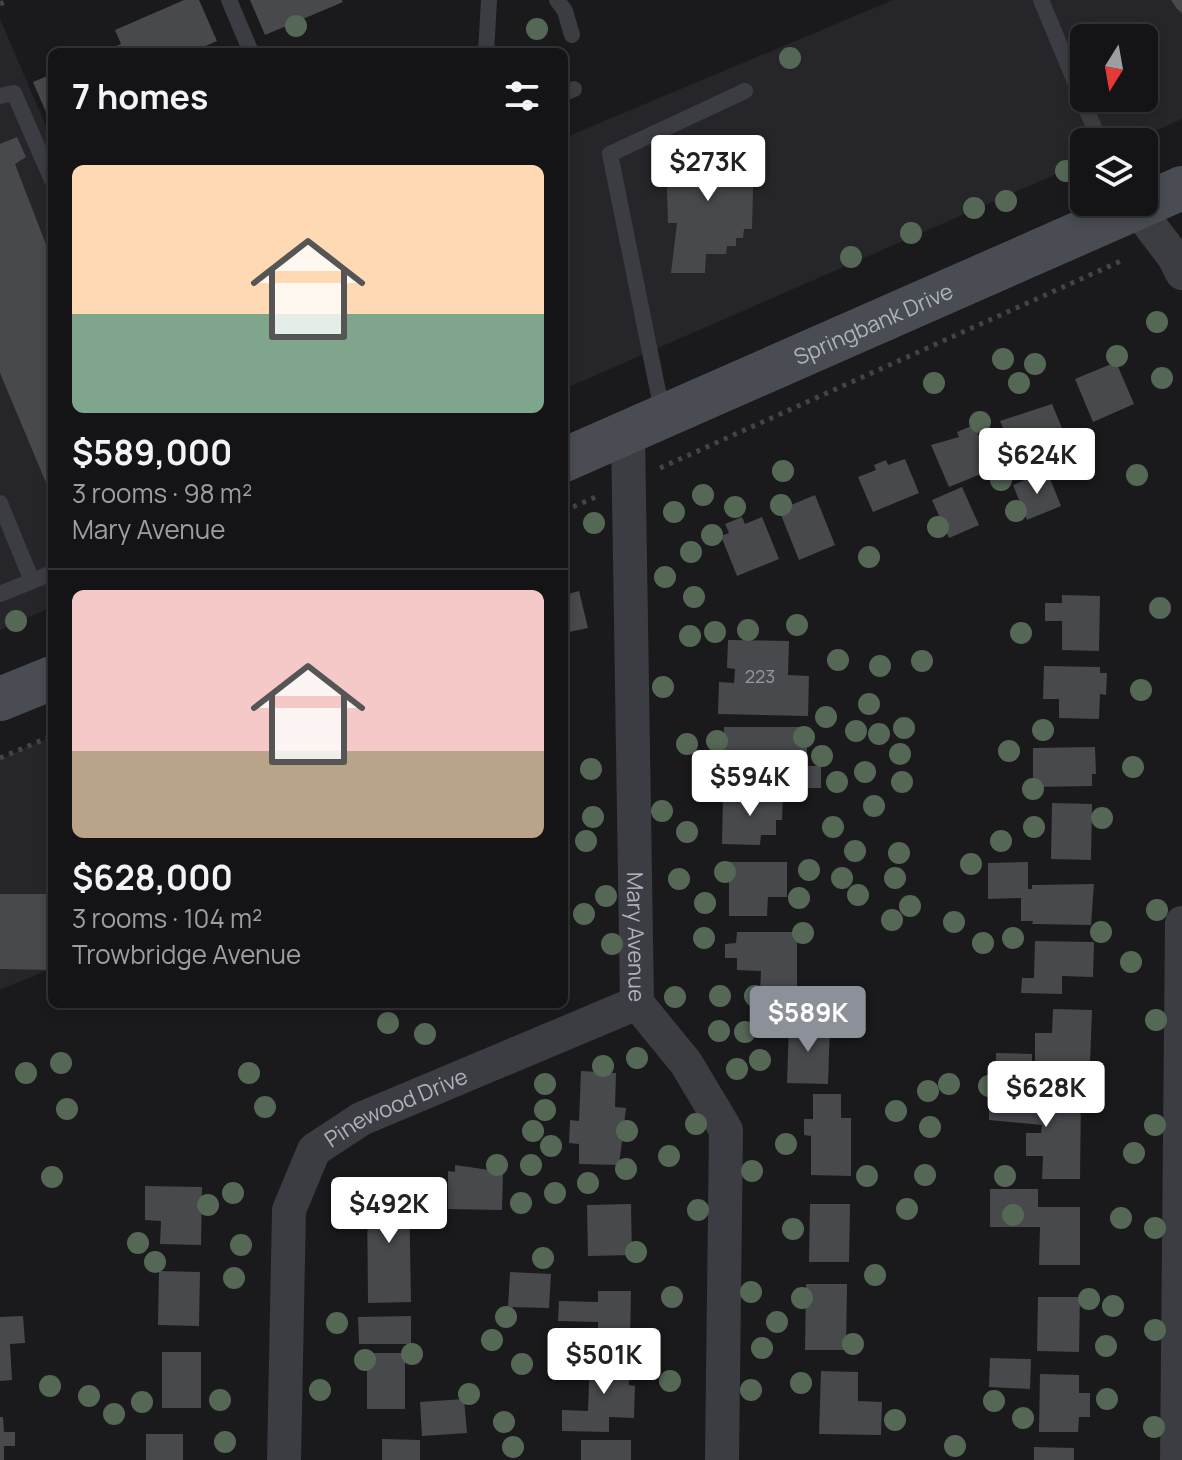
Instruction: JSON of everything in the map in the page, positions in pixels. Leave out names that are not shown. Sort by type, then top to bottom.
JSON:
[{"type":"main road","name":"Springbank Drive","points":[[1158,196],[1182,188]]},
{"type":"main road","name":"Springbank Drive","points":[[568,458],[1108,216]]},
{"type":"main road","points":[[0,699],[48,680]]},
{"type":"street","points":[[1143,216],[1174,257],[1182,273]]},
{"type":"street","name":"Mary Avenue","points":[[646,425],[630,482],[637,1003],[686,1063],[726,1130],[722,1460]]},
{"type":"street","points":[[1177,1460],[1182,923]]},
{"type":"street","name":"Pinewood Drive","points":[[284,1460],[289,1210],[314,1150],[361,1119],[637,1003]]},
{"type":"lane","points":[[229,0],[249,48]]},
{"type":"lane","points":[[486,48],[489,0]]},
{"type":"lane","points":[[557,0],[565,11],[572,35]]},
{"type":"lane","points":[[1041,0],[1094,128]]},
{"type":"lane","points":[[646,425],[610,154],[745,91]]},
{"type":"lane","points":[[0,96],[14,93],[48,171]]},
{"type":"lane","points":[[0,503],[32,581]]},
{"type":"lane","points":[[0,594],[48,575]]},
{"type":"path","points":[[0,4],[9,0]]},
{"type":"path","points":[[568,509],[1121,261]]},
{"type":"path","points":[[0,758],[48,738]]},
{"type":"shaded area","points":[[893,0],[1182,0],[1182,119],[1158,130],[1070,128],[1070,168],[568,387],[568,136]]},
{"type":"shaded area","points":[[0,19],[48,131],[48,609],[0,630]]},
{"type":"shaded area","points":[[48,738],[48,970],[0,990],[0,759]]},
{"type":"building","points":[[184,0],[199,0],[217,41],[201,48],[112,48],[121,44],[115,30]]},
{"type":"building","points":[[250,0],[342,0],[343,2],[265,35]]},
{"type":"building","points":[[1171,0],[1182,0],[1182,13],[1177,9]]},
{"type":"building","points":[[48,76],[48,117],[33,82]]},
{"type":"building","points":[[17,137],[26,157],[15,164],[48,250],[48,487],[0,373],[0,144]]},
{"type":"building","points":[[691,145],[754,150],[752,229],[744,229],[743,238],[736,238],[736,246],[727,246],[726,254],[706,254],[705,273],[671,273],[677,223],[668,223],[666,161]]},
{"type":"building","points":[[1116,362],[1134,404],[1093,422],[1075,379]]},
{"type":"building","points":[[1052,404],[1067,440],[1017,462],[1000,421]]},
{"type":"building","points":[[974,425],[993,469],[949,487],[931,445],[959,437],[957,432]]},
{"type":"building","points":[[905,459],[919,493],[873,512],[858,477],[876,470],[874,465],[886,460],[888,465]]},
{"type":"building","points":[[1047,471],[1061,506],[1027,520],[1013,485]]},
{"type":"building","points":[[962,487],[979,525],[949,538],[932,500]]},
{"type":"building","points":[[815,495],[835,545],[799,560],[779,510]]},
{"type":"building","points":[[742,517],[745,524],[762,517],[779,559],[737,576],[721,536],[729,533],[725,524]]},
{"type":"building","points":[[579,591],[588,628],[568,632],[568,594]]},
{"type":"building","points":[[1062,595],[1100,596],[1099,651],[1062,650],[1062,621],[1045,621],[1045,603],[1062,603]]},
{"type":"building","points":[[728,640],[789,641],[788,675],[809,676],[808,716],[718,714],[719,682],[734,683],[735,669],[727,668]]},
{"type":"building","points":[[1044,666],[1100,667],[1100,673],[1107,673],[1106,695],[1100,694],[1099,719],[1059,718],[1059,699],[1043,699]]},
{"type":"building","points":[[724,727],[807,727],[807,766],[821,766],[821,788],[778,788],[778,765],[724,765]]},
{"type":"building","points":[[1095,747],[1096,774],[1092,774],[1092,786],[1033,787],[1033,748]]},
{"type":"building","points":[[723,794],[783,795],[782,820],[776,820],[776,835],[761,835],[760,845],[722,844]]},
{"type":"building","points":[[1052,803],[1092,804],[1091,860],[1051,859]]},
{"type":"building","points":[[729,862],[787,862],[787,897],[768,897],[767,916],[729,916]]},
{"type":"building","points":[[1028,862],[1028,889],[1032,889],[1032,885],[1094,884],[1091,925],[1032,924],[1033,921],[1021,921],[1021,898],[988,899],[988,863]]},
{"type":"building","points":[[0,894],[48,894],[48,970],[0,969]]},
{"type":"building","points":[[737,932],[797,932],[797,991],[760,990],[761,971],[737,970],[737,958],[725,958],[725,944],[736,943]]},
{"type":"building","points":[[1035,941],[1094,942],[1093,977],[1062,976],[1062,994],[1021,993],[1022,978],[1034,978]]},
{"type":"building","points":[[1053,1009],[1092,1010],[1090,1065],[1035,1063],[1035,1033],[1052,1033]]},
{"type":"building","points":[[789,1024],[830,1026],[828,1084],[787,1083]]},
{"type":"building","points":[[996,1053],[1032,1054],[1032,1085],[996,1085]]},
{"type":"building","points":[[581,1071],[616,1073],[615,1107],[626,1108],[619,1165],[579,1164],[579,1144],[569,1143],[570,1120],[579,1121]]},
{"type":"building","points":[[1000,1093],[1081,1094],[1080,1179],[1042,1179],[1043,1156],[1026,1156],[1026,1133],[1041,1133],[1042,1125],[989,1120],[989,1098],[1000,1098]]},
{"type":"building","points":[[813,1094],[841,1094],[841,1118],[851,1118],[851,1176],[811,1175],[811,1136],[804,1135],[804,1119],[813,1119]]},
{"type":"building","points":[[455,1165],[503,1172],[502,1210],[448,1209],[448,1171],[455,1172]]},
{"type":"building","points":[[145,1186],[202,1187],[201,1245],[160,1244],[161,1221],[145,1220]]},
{"type":"building","points":[[409,1187],[411,1302],[368,1303],[367,1188]]},
{"type":"building","points":[[990,1189],[1038,1189],[1038,1207],[1080,1207],[1080,1265],[1039,1265],[1040,1227],[990,1227]]},
{"type":"building","points":[[631,1204],[632,1255],[588,1256],[587,1205]]},
{"type":"building","points":[[810,1204],[850,1204],[849,1262],[809,1262]]},
{"type":"building","points":[[159,1271],[200,1272],[199,1326],[158,1325]]},
{"type":"building","points":[[510,1272],[551,1274],[549,1308],[508,1307]]},
{"type":"building","points":[[806,1284],[847,1284],[846,1350],[805,1350]]},
{"type":"building","points":[[598,1291],[631,1291],[630,1341],[598,1341],[598,1322],[558,1321],[559,1301],[598,1302]]},
{"type":"building","points":[[1038,1297],[1080,1297],[1079,1352],[1037,1351]]},
{"type":"building","points":[[23,1316],[25,1343],[10,1344],[12,1380],[0,1381],[0,1317]]},
{"type":"building","points":[[411,1316],[411,1344],[359,1344],[358,1317]]},
{"type":"building","points":[[162,1352],[201,1352],[201,1408],[162,1408]]},
{"type":"building","points":[[367,1353],[405,1353],[405,1409],[367,1409]]},
{"type":"building","points":[[590,1355],[630,1357],[629,1385],[635,1386],[634,1418],[609,1417],[609,1432],[562,1431],[562,1410],[588,1411]]},
{"type":"building","points":[[990,1358],[1031,1359],[1030,1389],[989,1387]]},
{"type":"building","points":[[821,1371],[858,1372],[858,1401],[882,1402],[881,1435],[819,1434]]},
{"type":"building","points":[[1040,1374],[1079,1375],[1079,1393],[1090,1393],[1090,1417],[1079,1417],[1078,1432],[1039,1432]]},
{"type":"building","points":[[464,1399],[467,1433],[422,1436],[420,1402]]},
{"type":"building","points":[[0,1417],[3,1417],[4,1432],[15,1432],[15,1446],[4,1446],[4,1460],[0,1460]]},
{"type":"building","points":[[146,1434],[183,1434],[183,1460],[146,1460]]},
{"type":"building","points":[[382,1439],[420,1440],[420,1460],[382,1460]]},
{"type":"building","points":[[581,1440],[631,1440],[631,1460],[581,1460]]},
{"type":"building","points":[[1034,1447],[1074,1448],[1074,1460],[1034,1460]]}]
